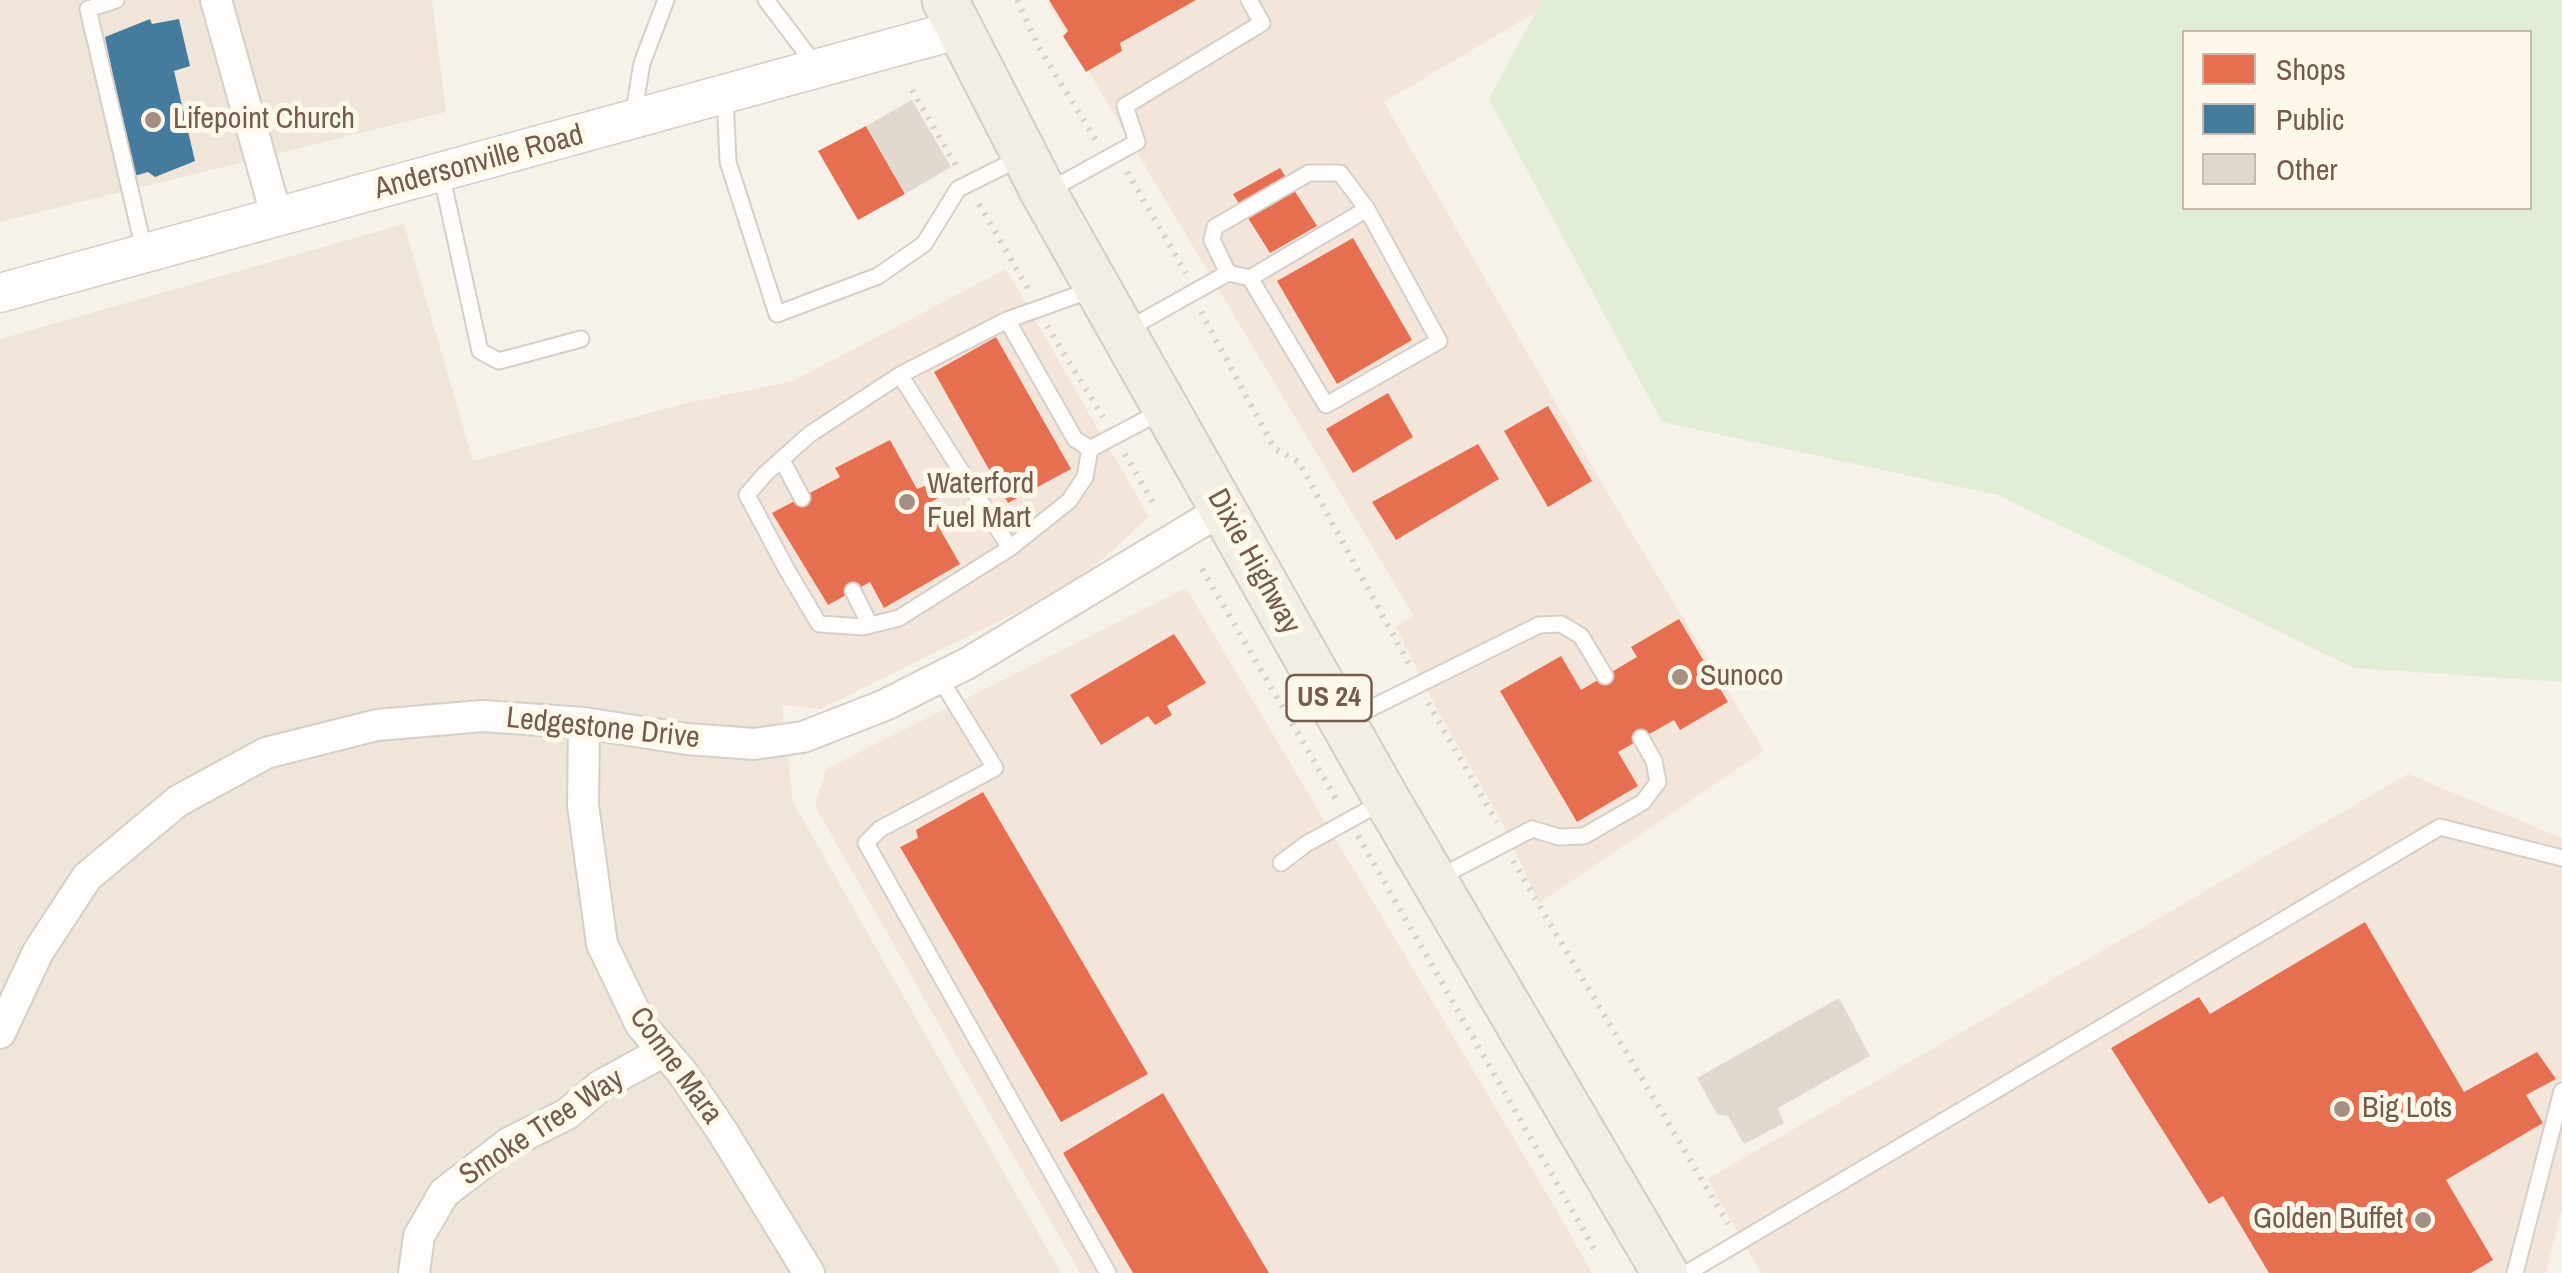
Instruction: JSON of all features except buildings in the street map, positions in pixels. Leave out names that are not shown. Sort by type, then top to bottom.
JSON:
[{"type":"main road","name":"Dixie Highway","points":[[951,15],[1034,174],[1343,722],[1368,810],[1434,880],[1665,1273]]},
{"type":"street","points":[[216,0],[277,218]]},
{"type":"street","name":"Andersonville Road","points":[[0,293],[818,69],[951,15]]},
{"type":"street","name":"Ledgestone Drive","points":[[3,1020],[38,952],[87,877],[178,801],[266,753],[377,725],[482,716],[584,722],[686,739],[770,742],[840,725],[938,678],[1223,509]]},
{"type":"street","name":"Conne Mara","points":[[584,722],[583,805],[602,944],[641,1024],[722,1131],[809,1273]]},
{"type":"street","name":"Smoke Tree Way","points":[[414,1273],[419,1236],[444,1194],[509,1144],[567,1114],[600,1086],[664,1051]]},
{"type":"lane","points":[[116,0],[88,9],[145,254]]},
{"type":"lane","points":[[632,121],[642,63],[666,0]]},
{"type":"lane","points":[[766,0],[818,69]]},
{"type":"lane","points":[[726,94],[728,162],[777,314],[878,276],[924,244],[958,189],[1111,156],[1137,142],[1125,106],[1262,23],[1249,0]]},
{"type":"lane","points":[[441,173],[480,351],[499,361],[581,339]]},
{"type":"lane","points":[[1228,273],[1212,240],[1215,227],[1309,174],[1340,173],[1367,209],[1438,341],[1326,406],[1250,278]]},
{"type":"lane","points":[[1123,332],[1228,273],[1250,278],[1367,209]]},
{"type":"lane","points":[[1090,449],[1085,477],[1069,500],[1010,548],[899,618],[870,625],[819,624],[747,495],[810,434],[900,374],[1007,320],[1098,288]]},
{"type":"lane","points":[[1007,320],[1075,439],[1090,449]]},
{"type":"lane","points":[[900,374],[1010,548]]},
{"type":"lane","points":[[1090,449],[1166,409]]},
{"type":"lane","points":[[782,462],[802,498]]},
{"type":"lane","points":[[852,592],[870,625]]},
{"type":"lane","points":[[1343,722],[1540,625],[1561,624],[1581,636],[1605,676]]},
{"type":"lane","points":[[938,678],[995,768],[880,829],[866,843],[1108,1273]]},
{"type":"lane","points":[[1434,880],[1532,828],[1559,837],[1584,836],[1643,802],[1658,782],[1654,760],[1642,738]]},
{"type":"lane","points":[[1280,863],[1368,810]]},
{"type":"lane","points":[[1687,1273],[2440,828],[2562,858]]},
{"type":"lane","points":[[2514,1273],[2562,1091]]},
{"type":"path","points":[[1016,0],[1088,134],[1134,179],[1182,262],[1206,326],[1274,448],[1299,462],[1505,842],[1520,877],[1739,1242]]},
{"type":"path","points":[[1202,569],[1368,810],[1596,1252]]},
{"type":"shaded area","points":[[0,0],[432,0],[446,112],[0,222]]},
{"type":"shaded area","points":[[1046,0],[1542,0],[1535,13],[1384,102],[1611,499],[1764,751],[1539,903],[1500,818],[1435,706],[1396,627],[1413,615]]},
{"type":"shaded area","points":[[404,224],[473,461],[687,403],[714,556],[782,705],[793,802],[1061,1273],[0,1273],[0,339]]},
{"type":"shaded area","points":[[1006,269],[1149,517],[1075,584],[820,709],[782,705],[714,556],[687,403],[793,381]]},
{"type":"shaded area","points":[[1186,588],[1592,1273],[1080,1273],[815,806],[826,769]]},
{"type":"shaded area","points":[[2408,774],[2562,838],[2562,1208],[2546,1273],[1761,1273],[1707,1179]]},
{"type":"green space","points":[[1542,0],[2562,0],[2562,682],[2354,668],[1998,495],[1662,422],[1489,99]]},
{"type":"place","name":"Lifepoint Church","points":[[153,120]]},
{"type":"place","name":"Waterford Fuel Mart","points":[[907,502]]},
{"type":"place","name":"Sunoco","points":[[1680,677]]},
{"type":"place","name":"Big Lots","points":[[2342,1109]]},
{"type":"place","name":"Golden Buffet","points":[[2423,1220]]}]
